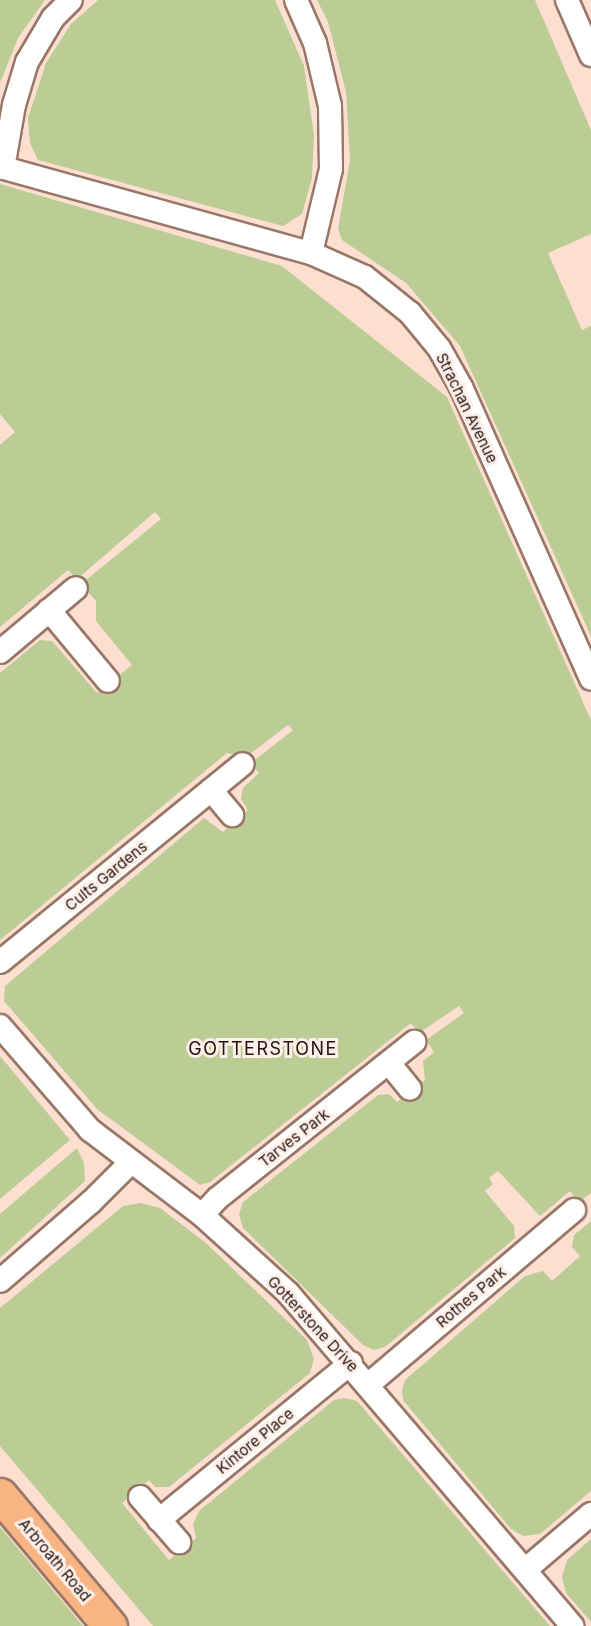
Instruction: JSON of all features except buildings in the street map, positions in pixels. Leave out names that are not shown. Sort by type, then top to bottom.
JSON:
[{"type":"main road","name":"Arbroath Road","points":[[0,1495],[110,1626]]},
{"type":"street","points":[[1,167],[14,105],[27,62],[53,18],[71,0]]},
{"type":"street","points":[[296,0],[315,43],[330,106],[331,169],[311,253]]},
{"type":"street","points":[[567,0],[591,55]]},
{"type":"street","name":"Strachan Avenue","points":[[1,167],[311,253],[365,277],[410,313],[439,348],[462,389],[591,679]]},
{"type":"street","points":[[0,652],[75,588]]},
{"type":"street","points":[[49,610],[108,681]]},
{"type":"street","name":"Cults Gardens","points":[[0,962],[243,764]]},
{"type":"street","points":[[211,790],[232,815]]},
{"type":"street","name":"Gotterstone Drive","points":[[0,1026],[90,1131],[202,1215],[288,1293],[369,1384],[572,1626]]},
{"type":"street","name":"Tarves Park","points":[[202,1215],[218,1198],[414,1042]]},
{"type":"street","points":[[389,1063],[410,1089]]},
{"type":"street","points":[[0,1281],[91,1202],[131,1162]]},
{"type":"street","name":"Rothes Park","points":[[369,1384],[574,1210]]},
{"type":"street","name":"Kintore Place","points":[[159,1520],[351,1363]]},
{"type":"street","points":[[140,1497],[179,1542]]},
{"type":"street","points":[[525,1570],[591,1514]]},
{"type":"green space","points":[[0,0],[45,0],[18,38],[0,83]]},
{"type":"green space","points":[[98,0],[275,0],[304,66],[314,135],[312,178],[302,214],[283,226],[38,160],[30,143],[28,118],[46,63],[71,24]]},
{"type":"green space","points":[[317,0],[535,0],[591,130],[591,234],[548,253],[582,330],[591,326],[591,636],[460,346],[406,283],[342,240],[338,229],[350,160],[346,92],[328,22]]},
{"type":"green space","points":[[0,184],[282,266],[447,397],[591,720],[591,1193],[579,1202],[570,1191],[540,1216],[498,1171],[489,1178],[493,1184],[485,1191],[514,1226],[515,1238],[385,1347],[374,1350],[363,1345],[243,1228],[239,1214],[243,1202],[378,1095],[389,1094],[397,1102],[425,1080],[423,1061],[434,1052],[426,1040],[464,1013],[459,1006],[419,1033],[411,1023],[210,1182],[200,1185],[97,1109],[4,1001],[5,986],[204,818],[223,832],[248,810],[241,799],[243,788],[259,773],[251,763],[293,730],[288,725],[246,757],[227,753],[0,940],[0,673],[40,640],[52,641],[97,693],[132,665],[96,621],[96,601],[81,584],[161,519],[155,512],[77,579],[68,570],[0,627],[0,445],[15,432],[0,414]]},
{"type":"green space","points":[[0,1056],[70,1140],[0,1199]]},
{"type":"green space","points":[[77,1148],[84,1163],[85,1181],[0,1258],[0,1214]]},
{"type":"green space","points":[[141,1203],[160,1208],[206,1243],[307,1340],[314,1359],[310,1373],[169,1487],[155,1487],[149,1480],[122,1503],[169,1560],[196,1538],[193,1524],[199,1511],[334,1400],[345,1398],[357,1401],[550,1626],[153,1626],[0,1446],[0,1308],[123,1206]]},
{"type":"green space","points":[[591,1221],[591,1491],[540,1534],[523,1536],[511,1529],[403,1400],[402,1391],[405,1380],[525,1276],[543,1271],[552,1281],[580,1256],[572,1247],[574,1235]]},
{"type":"green space","points":[[0,1527],[83,1626],[0,1626]]},
{"type":"green space","points":[[591,1539],[591,1622],[566,1593],[562,1577],[567,1560]]},
{"type":"district","name":"GOTTERSTONE","points":[[263,1049]]}]
